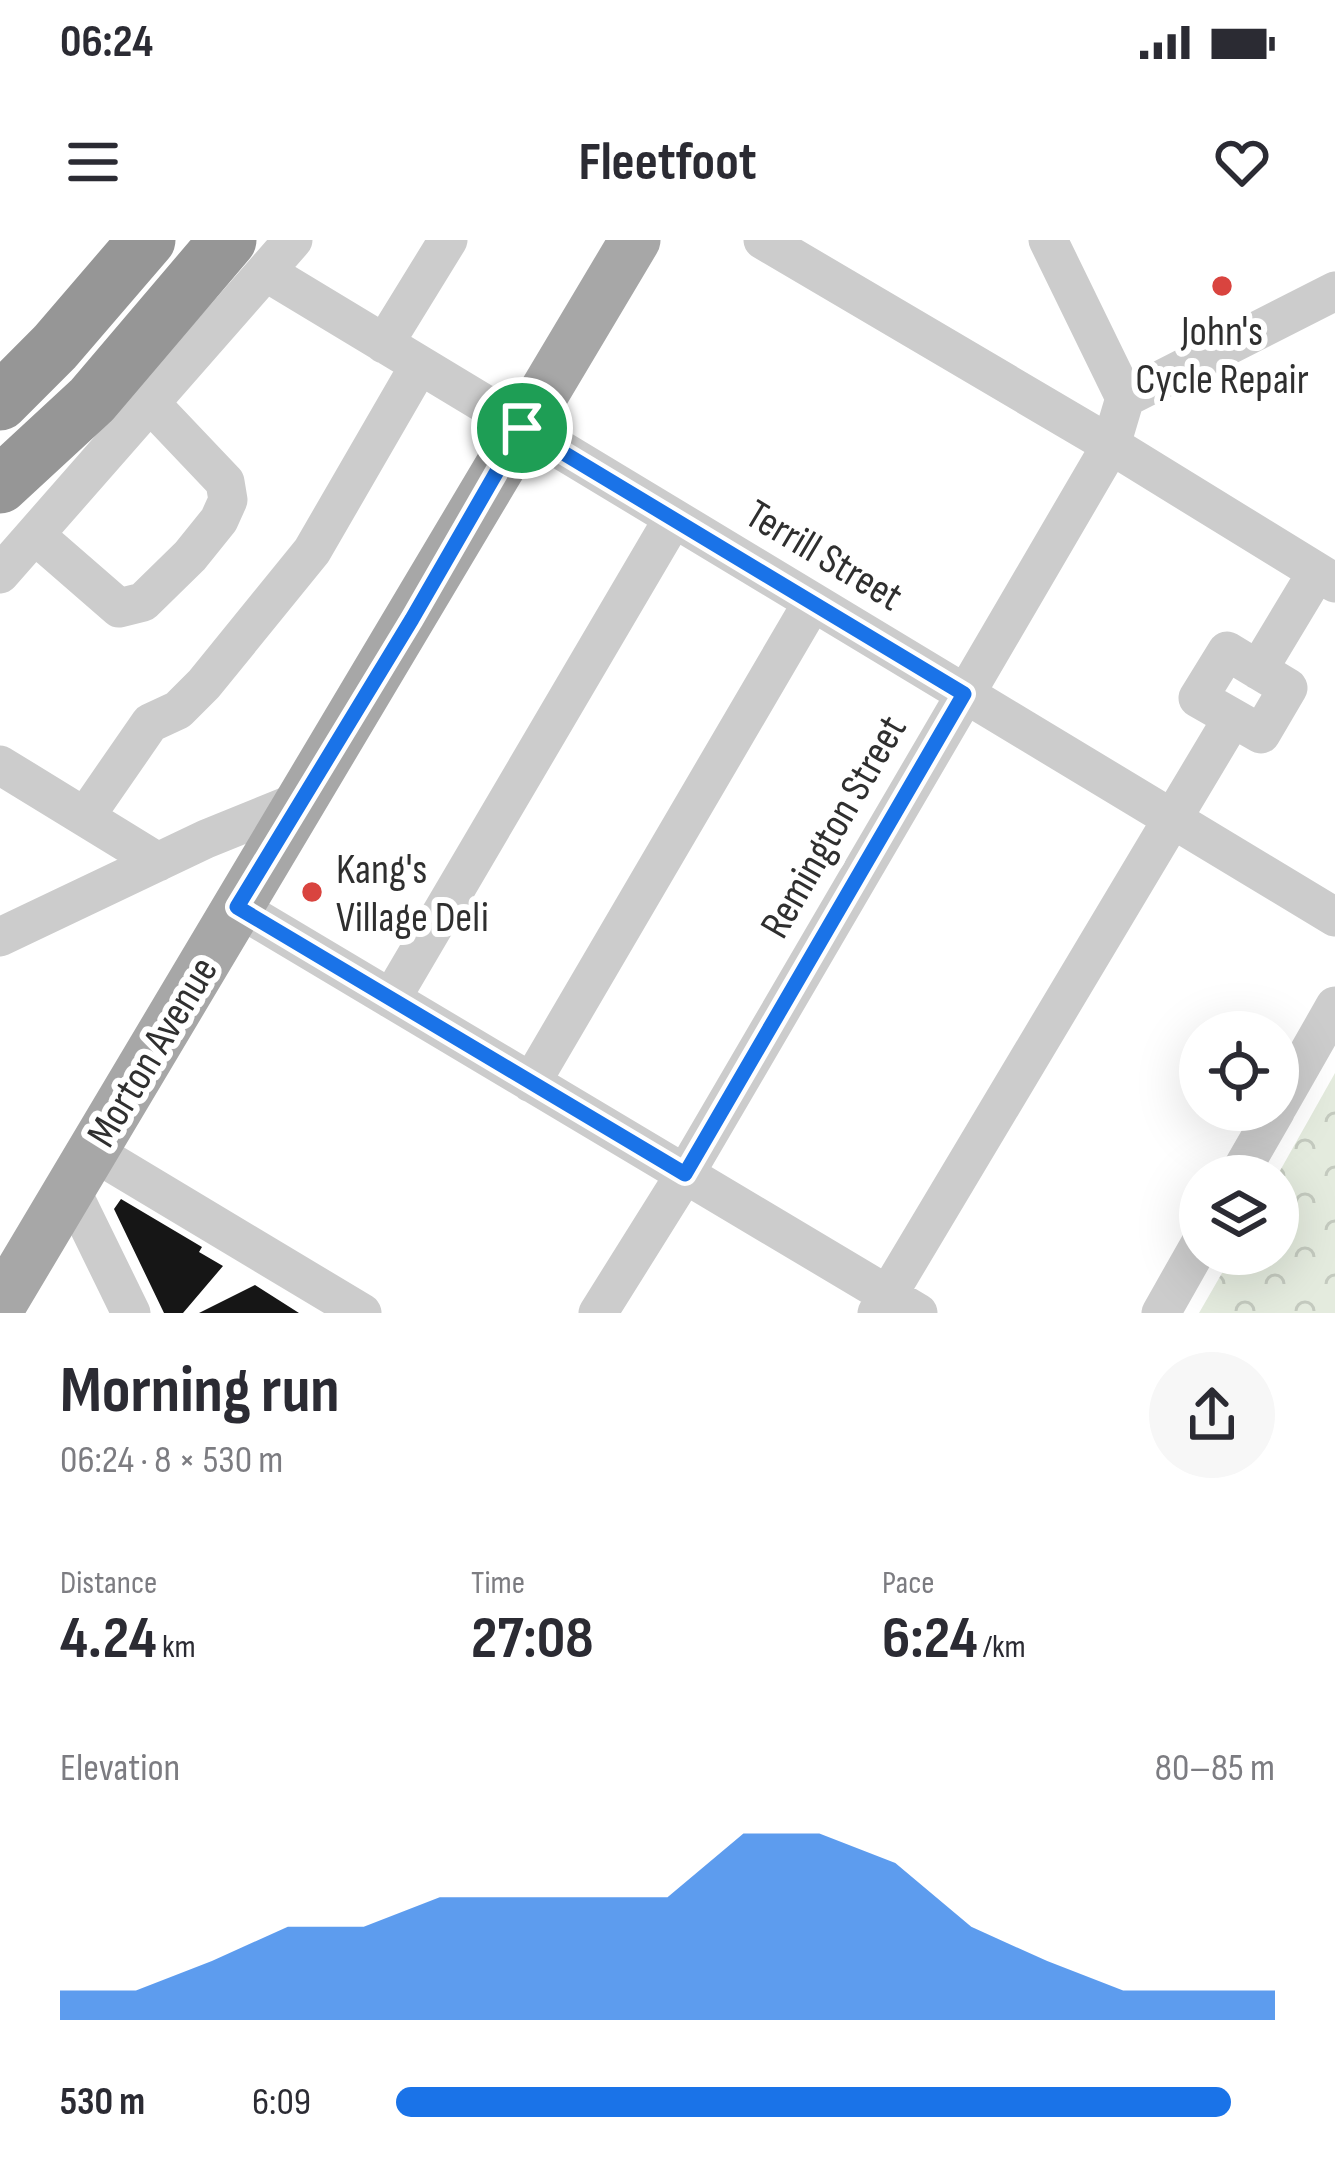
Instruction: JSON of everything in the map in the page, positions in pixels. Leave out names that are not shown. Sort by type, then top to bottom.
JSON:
[{"type":"highway","points":[[0,402],[55,347],[147,240]]},
{"type":"highway","points":[[0,485],[247,256]]},
{"type":"highway","points":[[0,391],[55,347]]},
{"type":"highway","points":[[18,517],[92,400]]},
{"type":"main road","name":"Morton Avenue","points":[[0,1306],[634,240]]},
{"type":"street","points":[[0,574],[18,517],[149,402],[247,256],[293,240]]},
{"type":"street","points":[[384,344],[448,240]]},
{"type":"street","points":[[237,907],[685,1174],[894,1307],[1232,719],[1198,698],[1227,651],[1258,670],[1326,577],[763,240]]},
{"type":"street","points":[[1048,240],[1125,398],[1335,291]]},
{"type":"street","name":"Terrill Street","points":[[247,256],[419,366],[1335,917]]},
{"type":"street","points":[[85,817],[150,723],[178,710],[204,684],[312,551],[419,366]]},
{"type":"street","name":"Remington Street","points":[[598,1313],[685,1174],[1112,445],[1125,398]]},
{"type":"street","points":[[18,517],[119,608],[143,602],[190,556],[219,520],[228,500],[225,482],[149,402]]},
{"type":"street","points":[[391,998],[673,519]]},
{"type":"street","points":[[531,1083],[812,602]]},
{"type":"street","points":[[0,765],[158,862]]},
{"type":"street","points":[[0,937],[302,800]]},
{"type":"street","points":[[1299,1069],[1335,1006]]},
{"type":"street","points":[[81,1169],[131,1313]]},
{"type":"street","points":[[81,1169],[362,1313]]},
{"type":"street","points":[[1161,1313],[1182,1275]]},
{"type":"green space","points":[[1335,1073],[1335,1313],[1199,1313],[1221,1275],[1299,1275],[1299,1155],[1289,1155]]},
{"type":"building","points":[[121,1199],[202,1247],[199,1252],[223,1266],[183,1313],[164,1313],[114,1209]]},
{"type":"building","points":[[255,1285],[299,1313],[199,1313]]},
{"type":"place","name":"John's Cycle Repair","points":[[1222,286]]},
{"type":"place","name":"Kang's Village Deli","points":[[312,892]]},
{"type":"route","points":[[522,428],[964,694],[685,1174],[237,907],[522,428]]}]
